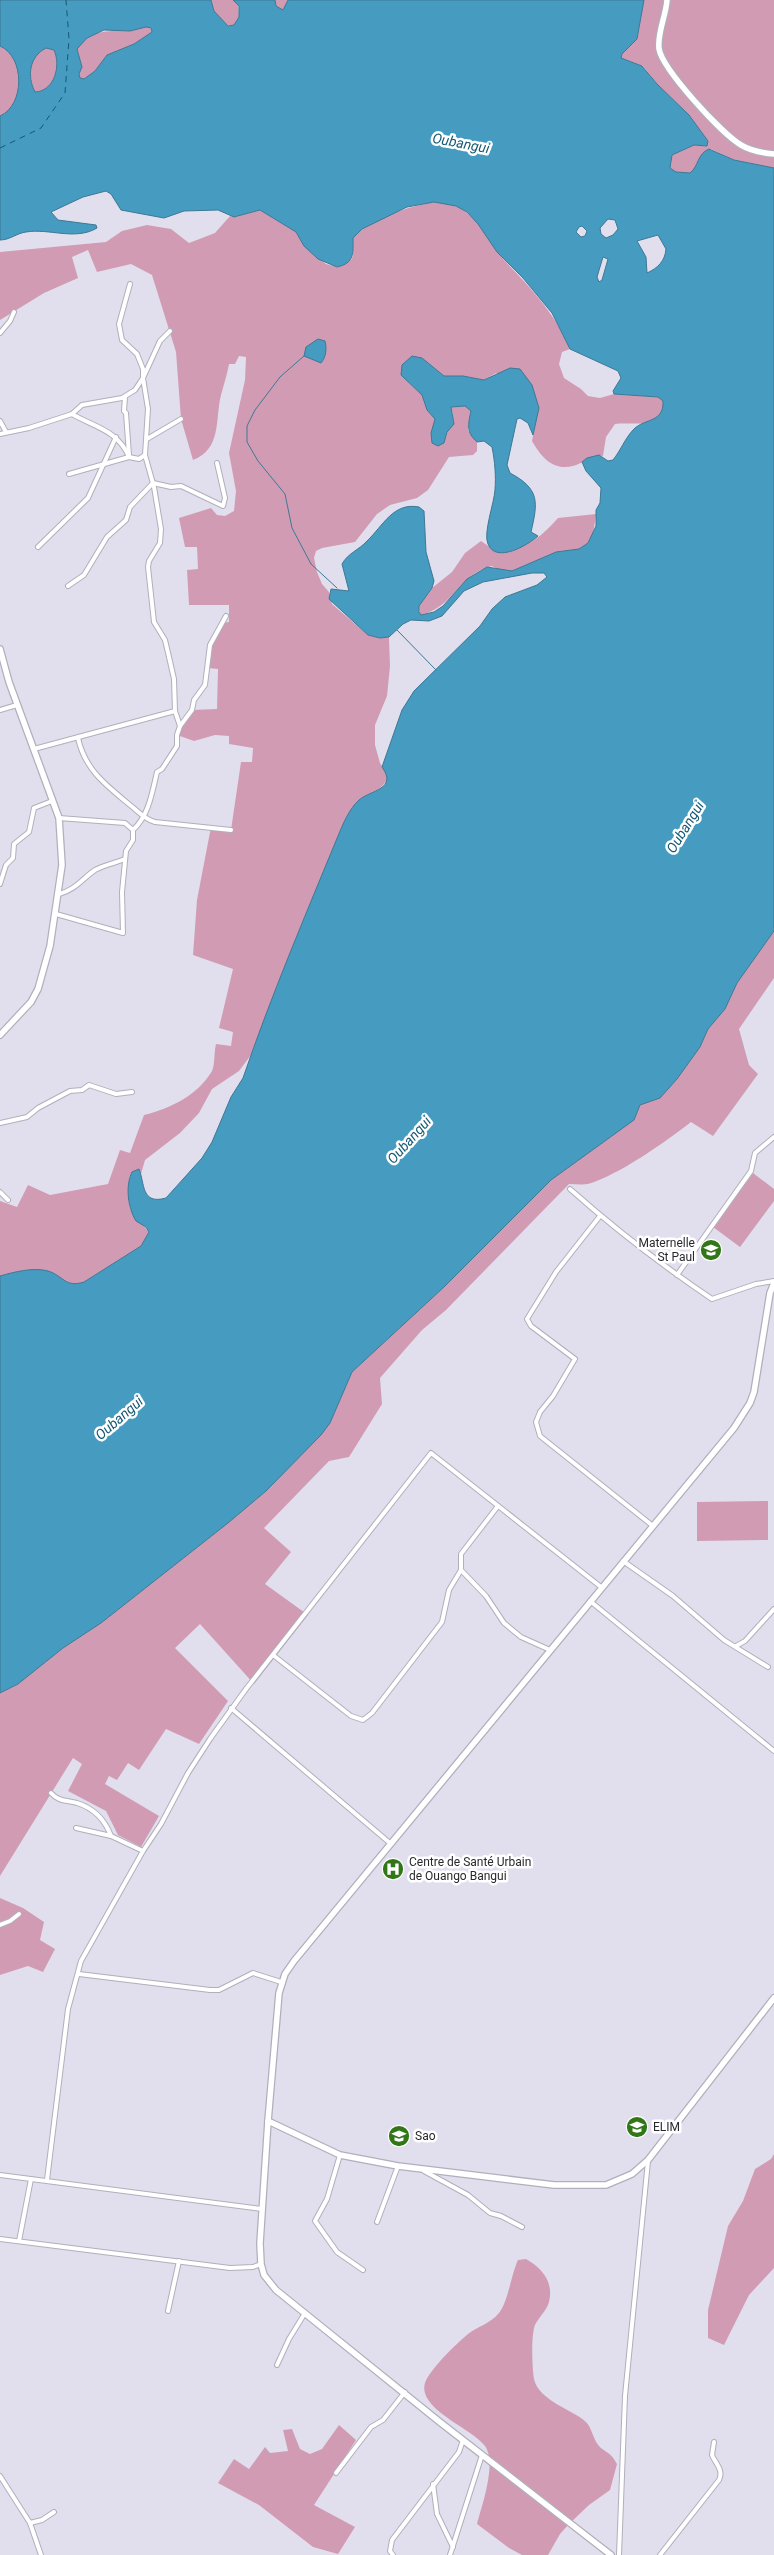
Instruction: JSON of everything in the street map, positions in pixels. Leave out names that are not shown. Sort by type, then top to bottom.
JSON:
[{"type":"main road","points":[[667,0],[659,40],[659,50],[667,67],[719,126],[739,144],[758,152],[774,154]]},
{"type":"main road","points":[[0,649],[17,704],[59,818],[62,865],[56,914],[46,967],[38,989],[31,1002],[0,1035]]},
{"type":"main road","points":[[611,2555],[463,2440],[269,2282],[261,2264],[262,2210],[268,2121],[282,1982],[294,1961],[552,1651],[590,1600],[734,1428],[750,1402],[757,1378],[770,1293],[774,1282]]},
{"type":"main road","points":[[268,2121],[340,2155],[398,2166],[517,2182],[595,2187],[606,2185],[632,2174],[648,2160],[774,1998]]},
{"type":"street","points":[[130,284],[119,324],[122,340],[137,354],[143,369],[148,409],[148,439],[144,455],[152,483],[161,530],[160,543],[149,561],[148,567],[152,583],[154,622],[165,640],[174,679],[175,711],[180,726]]},
{"type":"street","points":[[0,333],[10,321],[14,312]]},
{"type":"street","points":[[0,434],[29,428],[72,414],[82,405],[112,401],[124,397],[135,390],[143,378],[160,341],[170,332]]},
{"type":"street","points":[[124,397],[124,411],[126,413],[129,435],[129,458]]},
{"type":"street","points":[[72,414],[101,427],[116,437],[125,447],[129,458]]},
{"type":"street","points":[[148,439],[181,419]]},
{"type":"street","points":[[0,422],[6,432]]},
{"type":"street","points":[[38,547],[88,498],[116,437]]},
{"type":"street","points":[[68,474],[129,458],[139,459],[144,455]]},
{"type":"street","points":[[152,483],[171,487],[181,486],[223,506],[225,498],[217,463]]},
{"type":"street","points":[[68,586],[84,575],[107,536],[126,520],[130,507],[152,483]]},
{"type":"street","points":[[56,914],[123,933],[125,859],[134,830],[144,818],[157,772],[162,769],[177,746],[177,735],[180,726],[192,710],[194,700],[205,685],[210,645],[226,616]]},
{"type":"street","points":[[0,710],[17,704]]},
{"type":"street","points":[[34,749],[175,711]]},
{"type":"street","points":[[78,738],[81,754],[98,778],[144,818],[155,822],[231,830]]},
{"type":"street","points":[[0,884],[6,865],[13,858],[12,850],[14,844],[30,832],[34,808],[52,802]]},
{"type":"street","points":[[59,818],[125,823],[134,830]]},
{"type":"street","points":[[59,894],[75,888],[94,871],[125,859]]},
{"type":"street","points":[[0,1122],[27,1117],[38,1108],[70,1091],[82,1090],[89,1084],[116,1094],[132,1092]]},
{"type":"street","points":[[677,1275],[751,1171],[755,1153],[774,1137]]},
{"type":"street","points":[[570,1189],[600,1216],[677,1275],[712,1299],[756,1284],[774,1282]]},
{"type":"street","points":[[0,1192],[8,1200]]},
{"type":"street","points":[[600,1216],[556,1272],[527,1319],[531,1326],[575,1358],[553,1396],[540,1412],[537,1428],[540,1436],[652,1526]]},
{"type":"street","points":[[47,2180],[68,2009],[81,1962],[143,1851],[161,1824],[188,1773],[231,1708],[431,1453],[601,1587]]},
{"type":"street","points":[[274,1655],[351,1716],[364,1720],[372,1713],[442,1622],[449,1590],[461,1570],[462,1554],[498,1506]]},
{"type":"street","points":[[623,1561],[673,1596],[724,1640],[736,1646],[756,1661],[768,1666]]},
{"type":"street","points":[[461,1570],[486,1596],[504,1623],[521,1637],[552,1651]]},
{"type":"street","points":[[590,1600],[774,1751]]},
{"type":"street","points":[[736,1646],[745,1641],[774,1609]]},
{"type":"street","points":[[231,1708],[391,1844]]},
{"type":"street","points":[[51,1793],[58,1800],[77,1804],[91,1810],[105,1824],[111,1836]]},
{"type":"street","points":[[76,1828],[111,1836],[143,1851]]},
{"type":"street","points":[[0,1925],[10,1921],[19,1914]]},
{"type":"street","points":[[79,1974],[210,1990],[219,1990],[253,1973],[282,1982]]},
{"type":"street","points":[[340,2155],[327,2199],[315,2221],[337,2252],[363,2270]]},
{"type":"street","points":[[619,2555],[625,2396],[648,2160]]},
{"type":"street","points":[[377,2222],[398,2166]]},
{"type":"street","points":[[420,2168],[468,2195],[490,2213],[505,2218],[522,2228]]},
{"type":"street","points":[[0,2174],[262,2210]]},
{"type":"street","points":[[19,2241],[31,2178]]},
{"type":"street","points":[[0,2239],[230,2268],[253,2267],[261,2264]]},
{"type":"street","points":[[168,2311],[178,2261]]},
{"type":"street","points":[[277,2365],[289,2339],[306,2314]]},
{"type":"street","points":[[336,2473],[371,2427],[383,2420],[405,2392]]},
{"type":"street","points":[[393,2555],[390,2550],[392,2540],[459,2452],[463,2440]]},
{"type":"street","points":[[660,2555],[721,2476],[718,2464],[712,2455],[714,2442]]},
{"type":"street","points":[[450,2555],[482,2455]]},
{"type":"street","points":[[0,2476],[30,2523],[41,2555]]},
{"type":"street","points":[[433,2484],[437,2514],[453,2547]]},
{"type":"street","points":[[30,2523],[42,2520],[54,2512]]},
{"type":"shaded area","points":[[211,0],[233,0],[238,4],[239,17],[234,25],[226,25],[214,11]]},
{"type":"shaded area","points":[[275,0],[288,0],[286,7],[282,10],[276,6]]},
{"type":"shaded area","points":[[644,0],[774,0],[774,168],[734,160],[711,149],[703,154],[696,167],[690,173],[676,172],[670,168],[672,155],[694,145],[707,146],[708,141],[689,115],[657,84],[643,66],[621,58],[622,54],[637,39]]},
{"type":"shaded area","points":[[146,27],[150,28],[152,32],[134,44],[107,55],[95,71],[84,79],[80,78],[79,74],[82,67],[77,49],[86,38],[98,33],[128,31]]},
{"type":"shaded area","points":[[0,46],[14,60],[18,70],[19,81],[18,92],[14,102],[0,116]]},
{"type":"shaded area","points":[[46,48],[54,50],[56,56],[55,76],[52,82],[42,91],[35,92],[31,79],[31,67],[36,56]]},
{"type":"shaded area","points":[[434,202],[455,206],[472,217],[504,260],[550,312],[570,349],[562,352],[559,364],[564,378],[588,396],[600,398],[614,394],[658,397],[663,401],[662,411],[653,421],[646,423],[615,424],[606,437],[603,456],[591,457],[577,465],[566,467],[554,465],[548,461],[532,441],[538,408],[496,373],[484,380],[463,376],[444,376],[422,359],[401,375],[422,395],[427,410],[436,419],[431,433],[444,443],[453,414],[451,407],[466,406],[471,411],[468,430],[477,442],[477,451],[473,455],[449,457],[428,490],[417,498],[390,505],[377,514],[355,542],[322,548],[316,551],[314,558],[317,572],[322,584],[329,592],[332,604],[368,635],[380,638],[389,637],[390,666],[387,696],[375,725],[375,745],[380,763],[387,774],[387,781],[379,789],[359,800],[345,821],[299,930],[251,1055],[239,1071],[212,1089],[199,1113],[180,1133],[145,1160],[141,1174],[140,1171],[132,1172],[129,1178],[130,1209],[149,1232],[141,1246],[84,1282],[77,1284],[66,1282],[52,1273],[40,1270],[0,1276],[0,1201],[17,1207],[28,1185],[50,1195],[108,1184],[120,1150],[130,1153],[144,1115],[173,1105],[191,1094],[206,1080],[212,1071],[216,1044],[231,1046],[233,1032],[219,1028],[233,969],[193,955],[197,900],[211,827],[231,830],[241,762],[252,762],[253,748],[229,744],[229,736],[215,735],[194,741],[177,735],[192,710],[217,709],[218,669],[208,668],[210,645],[222,623],[229,622],[229,605],[189,605],[187,570],[198,569],[197,547],[185,547],[179,518],[211,508],[217,515],[225,516],[234,511],[236,491],[229,453],[245,380],[246,357],[239,356],[235,364],[229,364],[219,404],[216,432],[213,441],[209,449],[193,460],[181,419],[176,352],[152,275],[131,264],[97,272],[88,250],[72,257],[78,278],[44,293],[0,320],[0,252],[106,242],[122,231],[147,225],[171,229],[189,243],[215,233],[230,216],[235,217],[260,210],[296,232],[304,246],[326,264],[337,267],[351,260],[353,256],[353,238],[360,231],[390,214]]},
{"type":"shaded area","points":[[596,514],[593,535],[588,543],[579,549],[556,552],[512,571],[499,570],[492,566],[481,570],[463,583],[441,606],[420,615],[419,606],[432,588],[452,572],[465,553],[481,541],[497,552],[507,550],[524,545],[538,537],[558,518]]},
{"type":"shaded area","points":[[774,931],[774,978],[739,1029],[749,1065],[758,1074],[713,1136],[691,1122],[656,1148],[613,1174],[588,1184],[569,1184],[446,1310],[422,1330],[380,1378],[382,1404],[349,1457],[329,1461],[264,1528],[291,1552],[265,1584],[308,1615],[254,1684],[200,1624],[175,1648],[228,1701],[199,1744],[166,1729],[139,1770],[128,1763],[117,1780],[109,1776],[105,1784],[159,1816],[141,1847],[118,1835],[106,1811],[68,1791],[82,1764],[73,1758],[0,1876],[0,1693],[18,1684],[63,1648],[101,1623],[266,1491],[330,1423],[352,1372],[444,1287],[551,1180],[634,1120],[640,1105],[660,1098],[677,1079],[700,1047],[708,1029],[725,1009],[737,983]]},
{"type":"shaded area","points":[[753,1173],[774,1189],[774,1201],[740,1247],[713,1227]]},
{"type":"shaded area","points":[[768,1501],[768,1540],[697,1541],[697,1502]]},
{"type":"shaded area","points":[[0,1898],[23,1908],[44,1922],[40,1940],[55,1949],[43,1972],[28,1966],[0,1975]]},
{"type":"shaded area","points":[[774,2154],[774,2268],[749,2295],[724,2345],[708,2338],[708,2310],[728,2226],[743,2201],[755,2169],[771,2159]]},
{"type":"shaded area","points":[[526,2259],[542,2271],[550,2288],[548,2305],[535,2325],[533,2336],[533,2374],[537,2387],[549,2399],[586,2422],[599,2446],[617,2464],[610,2490],[589,2505],[569,2524],[560,2534],[548,2555],[522,2555],[509,2548],[477,2524],[489,2473],[488,2453],[485,2446],[478,2439],[437,2410],[429,2401],[425,2392],[425,2383],[444,2357],[468,2334],[492,2320],[499,2313],[505,2302],[518,2260]]},
{"type":"shaded area","points":[[339,2425],[356,2440],[314,2505],[355,2527],[338,2554],[313,2547],[259,2505],[218,2483],[234,2459],[249,2469],[265,2447],[270,2453],[288,2451],[283,2430],[292,2429],[300,2449],[310,2454],[322,2449]]},
{"type":"water","name":"Oubangui","points":[[0,0],[211,0],[214,11],[228,26],[234,25],[239,17],[239,6],[233,0],[275,0],[276,6],[283,10],[288,0],[644,0],[637,39],[622,54],[621,58],[642,66],[657,84],[689,115],[708,141],[707,146],[694,145],[672,155],[670,168],[676,172],[690,173],[702,154],[709,149],[734,160],[774,168],[774,931],[737,983],[725,1009],[708,1029],[700,1047],[677,1079],[660,1098],[640,1105],[634,1120],[551,1180],[444,1287],[352,1372],[330,1423],[321,1435],[266,1491],[101,1623],[63,1648],[18,1684],[0,1693],[0,1276],[24,1270],[42,1270],[53,1273],[73,1284],[84,1282],[141,1246],[149,1232],[146,1227],[136,1221],[131,1210],[128,1190],[132,1172],[139,1169],[145,1192],[148,1196],[152,1199],[166,1198],[202,1158],[212,1142],[231,1097],[243,1078],[277,986],[344,822],[359,800],[381,788],[387,780],[382,767],[402,710],[414,691],[480,626],[492,609],[505,597],[537,585],[547,577],[544,573],[532,573],[483,582],[464,591],[442,616],[429,621],[411,620],[403,624],[389,637],[380,638],[368,635],[329,599],[331,589],[349,591],[342,564],[347,557],[373,535],[389,516],[402,508],[410,506],[419,507],[424,511],[426,552],[434,581],[432,588],[419,606],[421,615],[434,612],[443,606],[467,579],[487,567],[512,571],[556,552],[579,549],[588,543],[596,526],[596,510],[600,503],[601,488],[586,471],[582,462],[587,458],[599,455],[608,461],[613,460],[634,429],[657,417],[662,408],[663,401],[658,397],[614,394],[613,391],[621,378],[618,371],[570,349],[552,313],[523,278],[497,252],[478,224],[467,212],[456,206],[434,202],[407,207],[362,229],[353,238],[352,257],[347,263],[337,267],[318,259],[304,246],[296,232],[260,210],[234,217],[218,210],[184,211],[164,218],[121,210],[111,194],[106,191],[83,197],[51,212],[58,220],[96,225],[97,228],[89,232],[71,234],[35,231],[0,240],[0,116],[14,102],[18,92],[19,81],[18,70],[14,60],[0,46]],"holes":[[[146,27],[151,28],[152,32],[134,44],[107,55],[95,71],[84,79],[80,78],[79,74],[82,67],[77,49],[87,38],[104,30],[130,31]],[[46,48],[54,50],[57,63],[52,82],[42,91],[35,92],[30,73],[36,56]],[[608,219],[615,220],[618,229],[613,235],[606,238],[601,234],[600,228]],[[582,226],[587,231],[585,236],[581,237],[576,232]],[[658,235],[666,249],[665,253],[658,266],[647,273],[646,257],[637,241]],[[603,257],[608,259],[602,280],[599,282],[597,277]]]},
{"type":"water","points":[[318,339],[325,341],[326,344],[325,356],[321,363],[304,356],[306,347]]},
{"type":"water","points":[[412,356],[422,358],[444,376],[463,376],[484,380],[510,368],[520,369],[532,385],[539,408],[533,435],[528,423],[520,418],[517,419],[507,465],[510,473],[527,485],[534,497],[535,512],[531,532],[538,536],[527,544],[505,553],[492,550],[488,544],[487,533],[495,485],[492,447],[484,441],[477,442],[471,435],[469,424],[471,411],[465,406],[451,407],[454,424],[447,432],[444,443],[438,446],[432,443],[431,433],[435,419],[427,410],[422,395],[401,375],[402,365]]},
{"type":"waterway","points":[[304,356],[280,377],[255,410],[247,426],[247,442],[258,461],[285,494],[292,528],[311,564],[337,588]]},
{"type":"waterway","points":[[397,630],[436,670]]},
{"type":"ferry route","points":[[0,148],[41,128],[65,93],[69,39],[66,0]]},
{"type":"place","name":"Maternelle St Paul","points":[[711,1250]]},
{"type":"place","name":"Centre de Santé Urbain de Ouango Bangui","points":[[393,1869]]},
{"type":"place","name":"ELIM","points":[[637,2127]]},
{"type":"place","name":"Sao","points":[[399,2136]]}]
